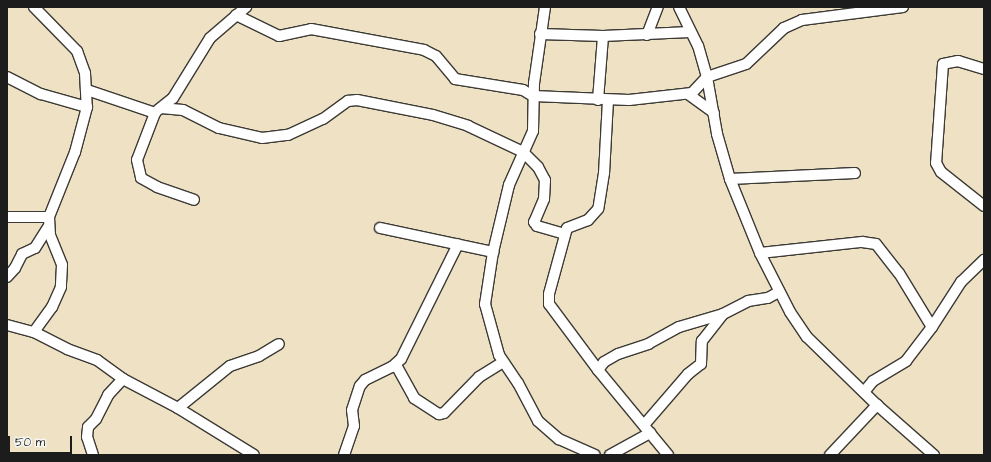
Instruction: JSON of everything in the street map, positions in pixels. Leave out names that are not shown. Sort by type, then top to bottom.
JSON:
[{"type":"street","points":[[7,277],[16,268],[22,254],[35,248],[49,222],[75,152],[87,107],[87,90],[77,52],[34,7]]},
{"type":"street","points":[[194,200],[157,187],[141,178],[137,160],[158,111],[172,98],[210,38],[246,7]]},
{"type":"street","points":[[545,7],[540,34],[533,96],[533,131],[509,186],[493,252],[485,304],[494,343],[503,362],[518,383],[532,411],[545,429],[559,439],[595,455]]},
{"type":"street","points":[[647,35],[658,7]]},
{"type":"street","points":[[679,7],[698,46],[707,77],[730,179],[760,253],[779,292],[807,337],[877,405],[934,455]]},
{"type":"street","points":[[236,15],[279,36],[311,29],[424,50],[436,56],[455,79],[523,90],[533,96],[603,100],[650,99],[688,94],[698,89],[707,77],[746,64],[793,23],[902,7]]},
{"type":"street","points":[[540,34],[603,36],[690,32]]},
{"type":"street","points":[[603,36],[604,173],[598,209],[588,220],[568,226],[549,294],[549,304],[598,370],[668,455]]},
{"type":"street","points":[[984,69],[958,61],[943,64],[936,163],[941,172],[984,206]]},
{"type":"street","points":[[7,77],[41,94],[87,107]]},
{"type":"street","points":[[87,90],[158,111],[183,110],[219,128],[262,138],[288,135],[323,119],[348,101],[362,100],[432,115],[468,126],[523,152],[538,167],[546,180],[544,199],[534,222],[536,226],[565,234]]},
{"type":"street","points":[[688,94],[714,112]]},
{"type":"street","points":[[730,179],[856,173]]},
{"type":"street","points":[[7,217],[49,222]]},
{"type":"street","points":[[34,332],[58,296],[63,276],[61,258],[49,222]]},
{"type":"street","points":[[380,228],[493,252]]},
{"type":"street","points":[[760,253],[862,242],[876,244],[899,273],[932,327]]},
{"type":"street","points":[[344,455],[354,426],[352,410],[360,386],[365,380],[396,364],[458,244]]},
{"type":"street","points":[[864,392],[873,381],[906,361],[932,327],[961,282],[984,260]]},
{"type":"street","points":[[598,370],[604,362],[618,354],[648,344],[679,327],[723,314],[748,301],[768,298],[779,292]]},
{"type":"street","points":[[610,455],[647,429],[688,374],[701,364],[702,341],[723,314]]},
{"type":"street","points":[[7,325],[34,332],[67,349],[97,360],[123,379],[178,408],[250,454]]},
{"type":"street","points":[[178,408],[230,366],[259,356],[279,344]]},
{"type":"street","points":[[396,364],[414,398],[439,414],[444,413],[479,378],[503,362]]},
{"type":"street","points":[[93,455],[87,436],[88,427],[96,419],[108,395],[123,379]]},
{"type":"street","points":[[830,455],[877,405]]}]
